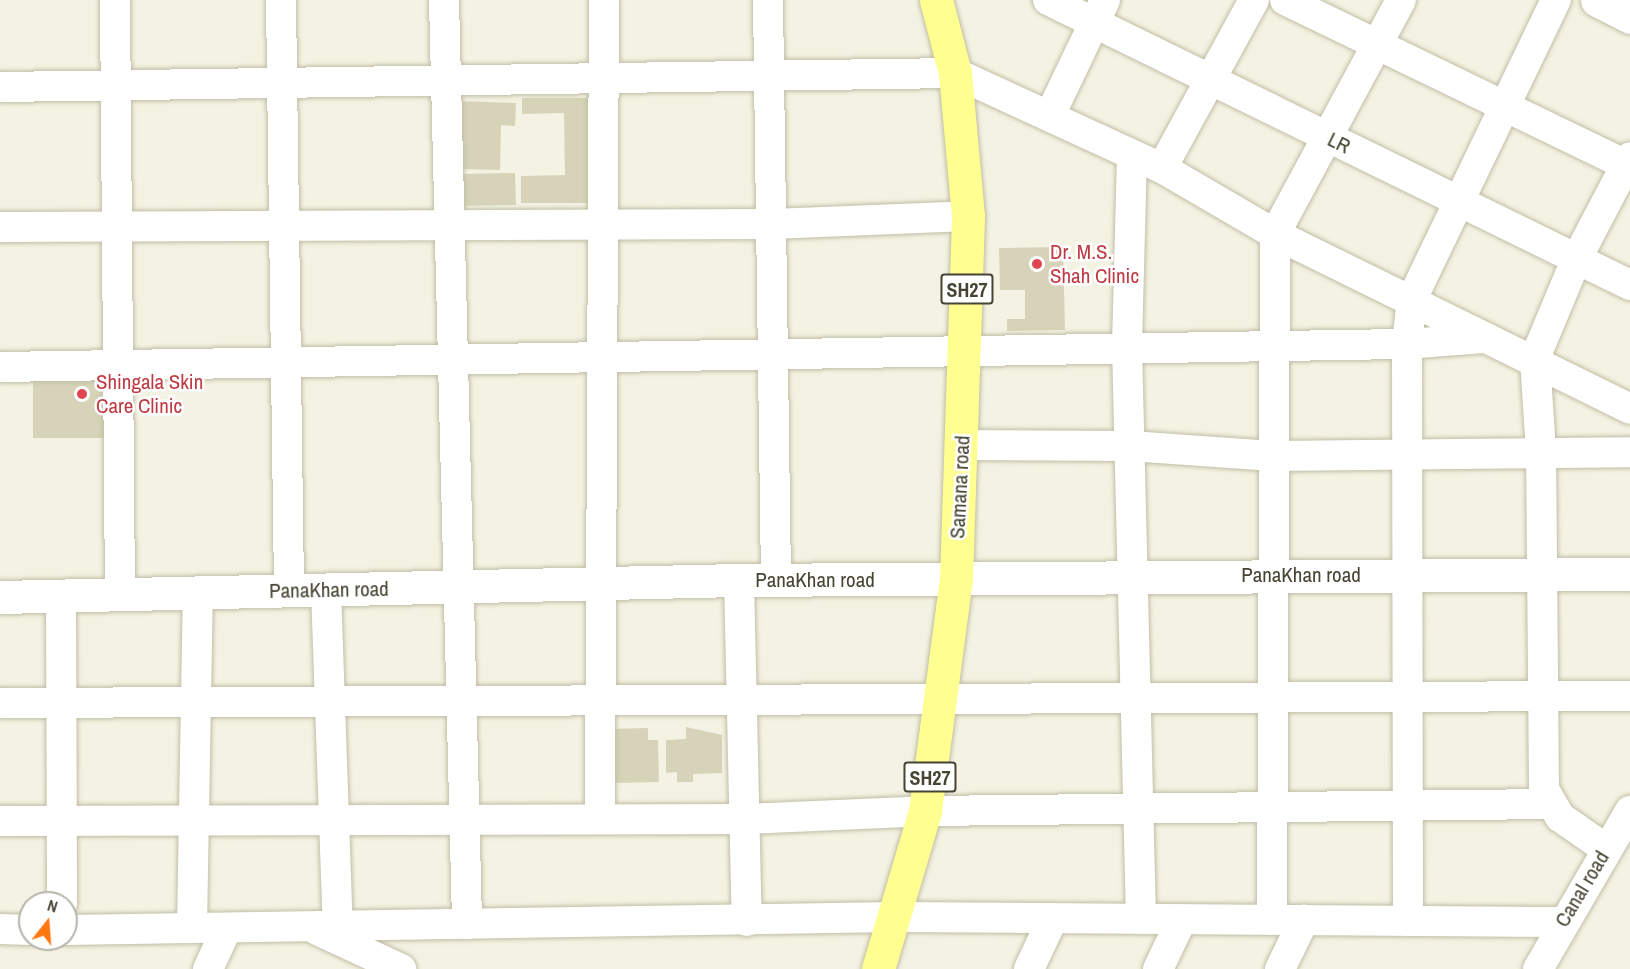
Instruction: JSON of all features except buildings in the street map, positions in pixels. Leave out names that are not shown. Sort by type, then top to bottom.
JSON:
[{"type":"main road","name":"Samana road","points":[[878,969],[896,917],[925,810],[942,701],[956,580],[966,352],[968,216],[955,73],[936,0]]},
{"type":"street","points":[[115,0],[120,594]]},
{"type":"street","points":[[281,0],[289,591]]},
{"type":"street","points":[[444,0],[445,84],[453,225],[467,924]]},
{"type":"street","points":[[600,819],[604,0]]},
{"type":"street","points":[[768,0],[775,353],[776,580]]},
{"type":"street","name":"LR","points":[[1047,0],[1099,12],[1211,85],[1330,139],[1630,285]]},
{"type":"street","points":[[1162,168],[1211,85],[1254,0]]},
{"type":"street","points":[[1285,0],[1504,106],[1629,163],[1576,260],[1535,358],[1541,452],[1544,789],[1549,804],[1606,849]]},
{"type":"street","points":[[1272,920],[1275,234],[1330,139],[1401,0]]},
{"type":"street","points":[[1408,921],[1405,808],[1407,696],[1405,574],[1409,453],[1407,344],[1412,299],[1556,0]]},
{"type":"street","points":[[1597,0],[1630,17]]},
{"type":"street","points":[[1050,115],[1099,12]]},
{"type":"street","points":[[0,87],[445,84],[770,79],[955,73],[1162,168],[1275,234],[1412,299],[1485,338],[1535,358],[1630,409]]},
{"type":"street","points":[[1132,155],[1127,346],[1141,919]]},
{"type":"street","points":[[0,227],[772,224],[968,216]]},
{"type":"street","points":[[0,367],[775,353],[966,352],[1127,346],[1407,344],[1485,338]]},
{"type":"street","points":[[962,445],[1130,446],[1273,456],[1630,452]]},
{"type":"street","name":"PanaKhan road","points":[[0,597],[739,580],[956,580],[1131,575],[1630,574]]},
{"type":"street","points":[[739,580],[747,921]]},
{"type":"street","points":[[323,926],[334,820],[326,590]]},
{"type":"street","points":[[192,928],[198,593]]},
{"type":"street","points":[[61,596],[62,891]]},
{"type":"street","points":[[0,703],[942,701],[1274,696],[1542,698],[1630,696]]},
{"type":"street","points":[[0,821],[745,819],[925,810],[1405,808],[1549,804]]},
{"type":"street","name":"Canal road","points":[[1538,969],[1562,922],[1630,811]]},
{"type":"street","points":[[78,930],[896,917],[1562,922]]},
{"type":"street","points":[[1029,969],[1053,918]]},
{"type":"street","points":[[1158,969],[1182,919]]},
{"type":"street","points":[[1280,969],[1304,920]]},
{"type":"street","points":[[323,926],[401,969]]},
{"type":"street","points":[[208,969],[227,928]]},
{"type":"street","points":[[0,929],[18,930]]},
{"type":"place","name":"Dr. M.S. Shah Clinic","points":[[1037,264]]},
{"type":"place","name":"Shingala Skin Care Clinic","points":[[82,394]]}]
